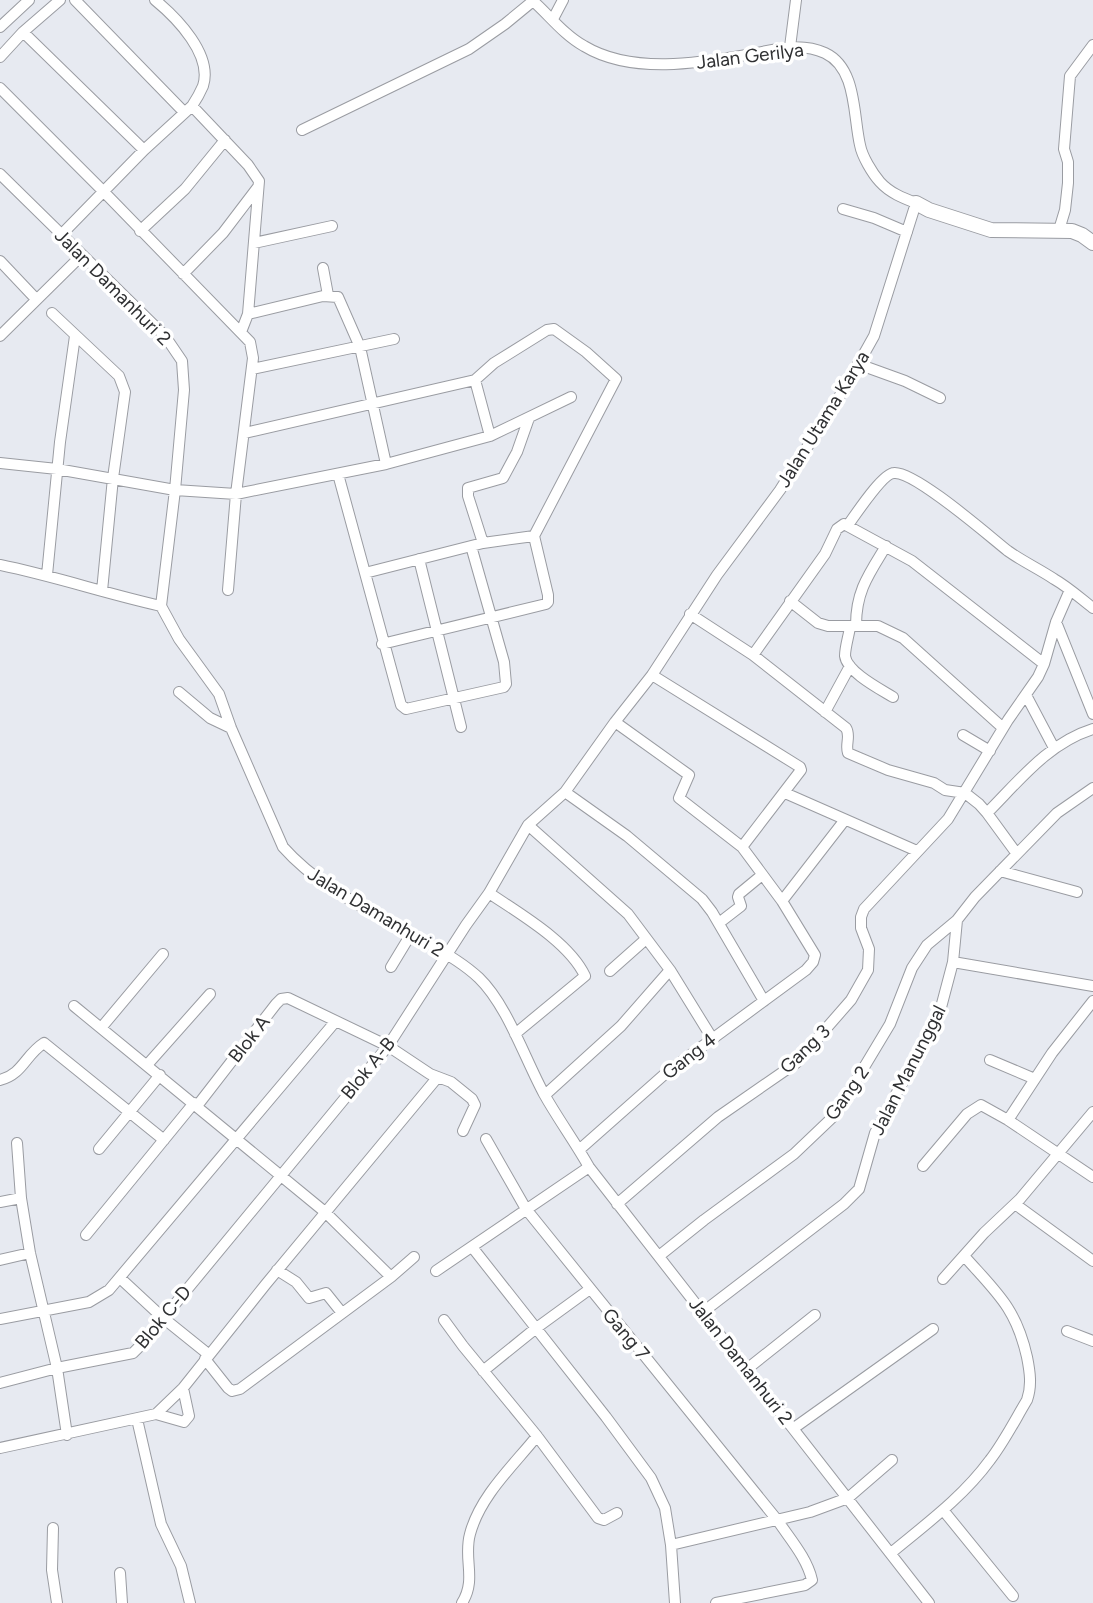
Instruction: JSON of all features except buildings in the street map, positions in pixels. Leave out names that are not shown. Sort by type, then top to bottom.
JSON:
[{"type":"street","points":[[0,27],[29,0]]},
{"type":"street","points":[[0,57],[23,32],[60,0]]},
{"type":"street","points":[[75,0],[188,109],[225,140],[253,172],[259,185],[244,335]]},
{"type":"street","points":[[61,235],[188,109],[203,85],[198,47],[155,0]]},
{"type":"street","points":[[302,130],[469,49],[533,0]]},
{"type":"street","name":"Jalan Gerilya","points":[[533,0],[585,47],[620,59],[692,64],[790,47],[812,48],[836,60],[848,80],[860,147],[878,180],[895,194],[929,210],[991,230],[1059,230],[1082,235],[1093,243]]},
{"type":"street","points":[[553,19],[564,0]]},
{"type":"street","points":[[790,47],[796,0]]},
{"type":"street","points":[[23,32],[144,150]]},
{"type":"street","points":[[1059,230],[1065,211],[1068,183],[1068,162],[1064,149],[1070,76],[1093,45]]},
{"type":"street","points":[[0,88],[244,335],[252,351],[228,590]]},
{"type":"street","points":[[140,231],[185,189],[225,140]]},
{"type":"street","name":"Jalan Damanhuri 2","points":[[0,174],[165,336],[182,361],[184,390],[161,606],[178,639],[219,694],[283,848],[325,885],[447,954],[486,985],[545,1095],[589,1167],[929,1603]]},
{"type":"street","points":[[183,274],[223,233],[259,185]]},
{"type":"street","name":"Jalan Utama Karya","points":[[565,792],[652,675],[690,614],[780,490],[858,364],[874,336],[916,203]]},
{"type":"street","points":[[843,209],[907,232]]},
{"type":"street","points":[[254,243],[331,226]]},
{"type":"street","points":[[0,336],[82,255]]},
{"type":"street","points":[[0,261],[37,299]]},
{"type":"street","points":[[323,268],[328,295]]},
{"type":"street","points":[[248,314],[328,295],[340,300],[360,347],[386,464]]},
{"type":"street","points":[[52,313],[119,376],[125,392],[102,592]]},
{"type":"street","points":[[245,433],[475,380],[494,363],[547,330],[554,329],[613,374],[615,382],[534,536],[548,602],[382,644]]},
{"type":"street","points":[[47,575],[57,469],[75,335]]},
{"type":"street","points":[[252,369],[394,339]]},
{"type":"street","points":[[858,364],[905,381],[940,398]]},
{"type":"street","points":[[475,380],[490,436]]},
{"type":"street","points":[[0,466],[57,469],[175,490],[236,494],[386,464],[490,436],[572,397]]},
{"type":"street","points":[[338,474],[382,644],[403,707],[409,710],[504,687],[504,662],[490,617],[468,488],[503,478],[517,452],[529,418]]},
{"type":"street","points":[[753,655],[825,554],[837,529],[848,524],[883,479],[897,472],[964,514],[1009,552],[1070,590],[1093,608]]},
{"type":"street","points":[[848,524],[912,561],[1044,664]]},
{"type":"street","points":[[365,573],[477,545],[534,536]]},
{"type":"street","points":[[886,546],[861,589],[845,656],[850,666],[872,685],[893,697]]},
{"type":"street","points":[[419,559],[461,727]]},
{"type":"street","points":[[0,565],[161,606]]},
{"type":"street","name":"Gang 3","points":[[617,1203],[719,1117],[796,1063],[851,1000],[868,970],[869,949],[861,928],[864,909],[948,820],[1044,664],[1056,622],[1070,590]]},
{"type":"street","points":[[790,601],[818,623],[828,626],[878,626],[903,638],[1003,728]]},
{"type":"street","points":[[690,614],[753,655],[848,732],[848,753],[888,770],[934,783],[945,790],[965,793],[987,813],[1017,854]]},
{"type":"street","points":[[1056,622],[1093,714]]},
{"type":"street","points":[[825,712],[850,666]]},
{"type":"street","points":[[652,675],[800,767],[786,793],[742,847]]},
{"type":"street","points":[[179,692],[210,718],[231,728]]},
{"type":"street","points":[[1026,695],[1054,748]]},
{"type":"street","points":[[615,722],[685,770],[689,775],[679,798],[742,847],[782,901],[844,821]]},
{"type":"street","points":[[987,813],[1054,748],[1093,729]]},
{"type":"street","points":[[963,735],[990,751]]},
{"type":"street","name":"Gang 2","points":[[659,1256],[794,1154],[836,1114],[890,1024],[912,968],[927,945],[957,920],[1057,813],[1093,788]]},
{"type":"street","points":[[565,792],[627,836],[702,899],[764,1001]]},
{"type":"street","name":"Blok A-B","points":[[280,1175],[388,1046],[489,893],[528,825],[565,792]]},
{"type":"street","points":[[786,793],[844,821],[917,851]]},
{"type":"street","points":[[528,825],[615,901],[670,970],[712,1038]]},
{"type":"street","points":[[1000,872],[1077,892]]},
{"type":"street","points":[[719,923],[741,906],[739,894],[762,874]]},
{"type":"street","points":[[489,893],[536,926],[571,956],[585,976],[514,1034]]},
{"type":"street","name":"Gang 4","points":[[579,1150],[666,1073],[806,970],[813,962],[815,955],[782,901]]},
{"type":"street","name":"Jalan Manunggal","points":[[704,1312],[854,1196],[859,1189],[875,1133],[939,1015],[953,962],[957,920]]},
{"type":"street","points":[[391,967],[411,934]]},
{"type":"street","points":[[610,971],[646,939]]},
{"type":"street","points":[[101,1028],[163,954]]},
{"type":"street","points":[[953,962],[1093,986]]},
{"type":"street","points":[[545,1095],[621,1026],[670,970]]},
{"type":"street","points":[[147,1065],[210,994]]},
{"type":"street","name":"Blok A","points":[[196,1104],[281,999],[288,998],[388,1046],[438,1078],[452,1082],[472,1099],[475,1105],[463,1131]]},
{"type":"street","points":[[1008,1120],[1093,1001]]},
{"type":"street","points":[[74,1006],[325,1212],[391,1277]]},
{"type":"street","points":[[0,1319],[89,1302],[100,1297],[120,1278],[335,1022]]},
{"type":"street","points":[[0,1080],[14,1076],[34,1049],[44,1043],[164,1140]]},
{"type":"street","points":[[990,1060],[1035,1079]]},
{"type":"street","points":[[99,1149],[160,1075]]},
{"type":"street","points":[[0,1448],[156,1414],[183,1388],[277,1270],[438,1078]]},
{"type":"street","points":[[86,1234],[196,1104]]},
{"type":"street","points":[[923,1166],[976,1107],[987,1106],[1058,1155],[1091,1174]]},
{"type":"street","points":[[943,1279],[984,1233],[1016,1203],[1093,1112]]},
{"type":"street","name":"Gang 7","points":[[486,1139],[526,1209],[778,1521],[807,1565],[812,1580],[741,1600]]},
{"type":"street","points":[[17,1143],[21,1198],[30,1253],[57,1368],[67,1435]]},
{"type":"street","points":[[436,1271],[589,1167]]},
{"type":"street","name":"Blok C-D","points":[[0,1383],[133,1353],[280,1175]]},
{"type":"street","points":[[0,1202],[21,1198]]},
{"type":"street","points":[[1016,1203],[1093,1261]]},
{"type":"street","points":[[472,1247],[651,1478],[665,1508],[675,1603]]},
{"type":"street","points":[[0,1260],[30,1253]]},
{"type":"street","points":[[120,1278],[207,1357],[228,1388],[235,1391],[391,1277],[414,1257]]},
{"type":"street","points":[[891,1553],[943,1510],[991,1459],[1027,1400],[1030,1390],[1030,1373],[1022,1334],[1013,1314],[965,1257]]},
{"type":"street","points":[[277,1270],[296,1282],[309,1298],[328,1294],[342,1313]]},
{"type":"street","points":[[483,1371],[590,1289]]},
{"type":"street","points":[[747,1369],[815,1315]]},
{"type":"street","points":[[444,1320],[537,1436],[598,1518],[604,1520],[617,1513]]},
{"type":"street","points":[[794,1428],[933,1329]]},
{"type":"street","points":[[1067,1331],[1093,1341]]},
{"type":"street","points":[[156,1414],[180,1421],[187,1420],[190,1410],[183,1388]]},
{"type":"street","points":[[137,1419],[161,1524],[181,1566],[190,1603]]},
{"type":"street","points":[[462,1603],[470,1591],[468,1538],[479,1509],[537,1436]]},
{"type":"street","points":[[671,1545],[778,1521],[848,1498],[892,1460]]},
{"type":"street","points":[[943,1510],[1013,1596]]},
{"type":"street","points":[[53,1528],[52,1570],[57,1603]]},
{"type":"street","points":[[120,1573],[122,1603]]},
{"type":"street","points":[[716,1603],[741,1600]]}]
